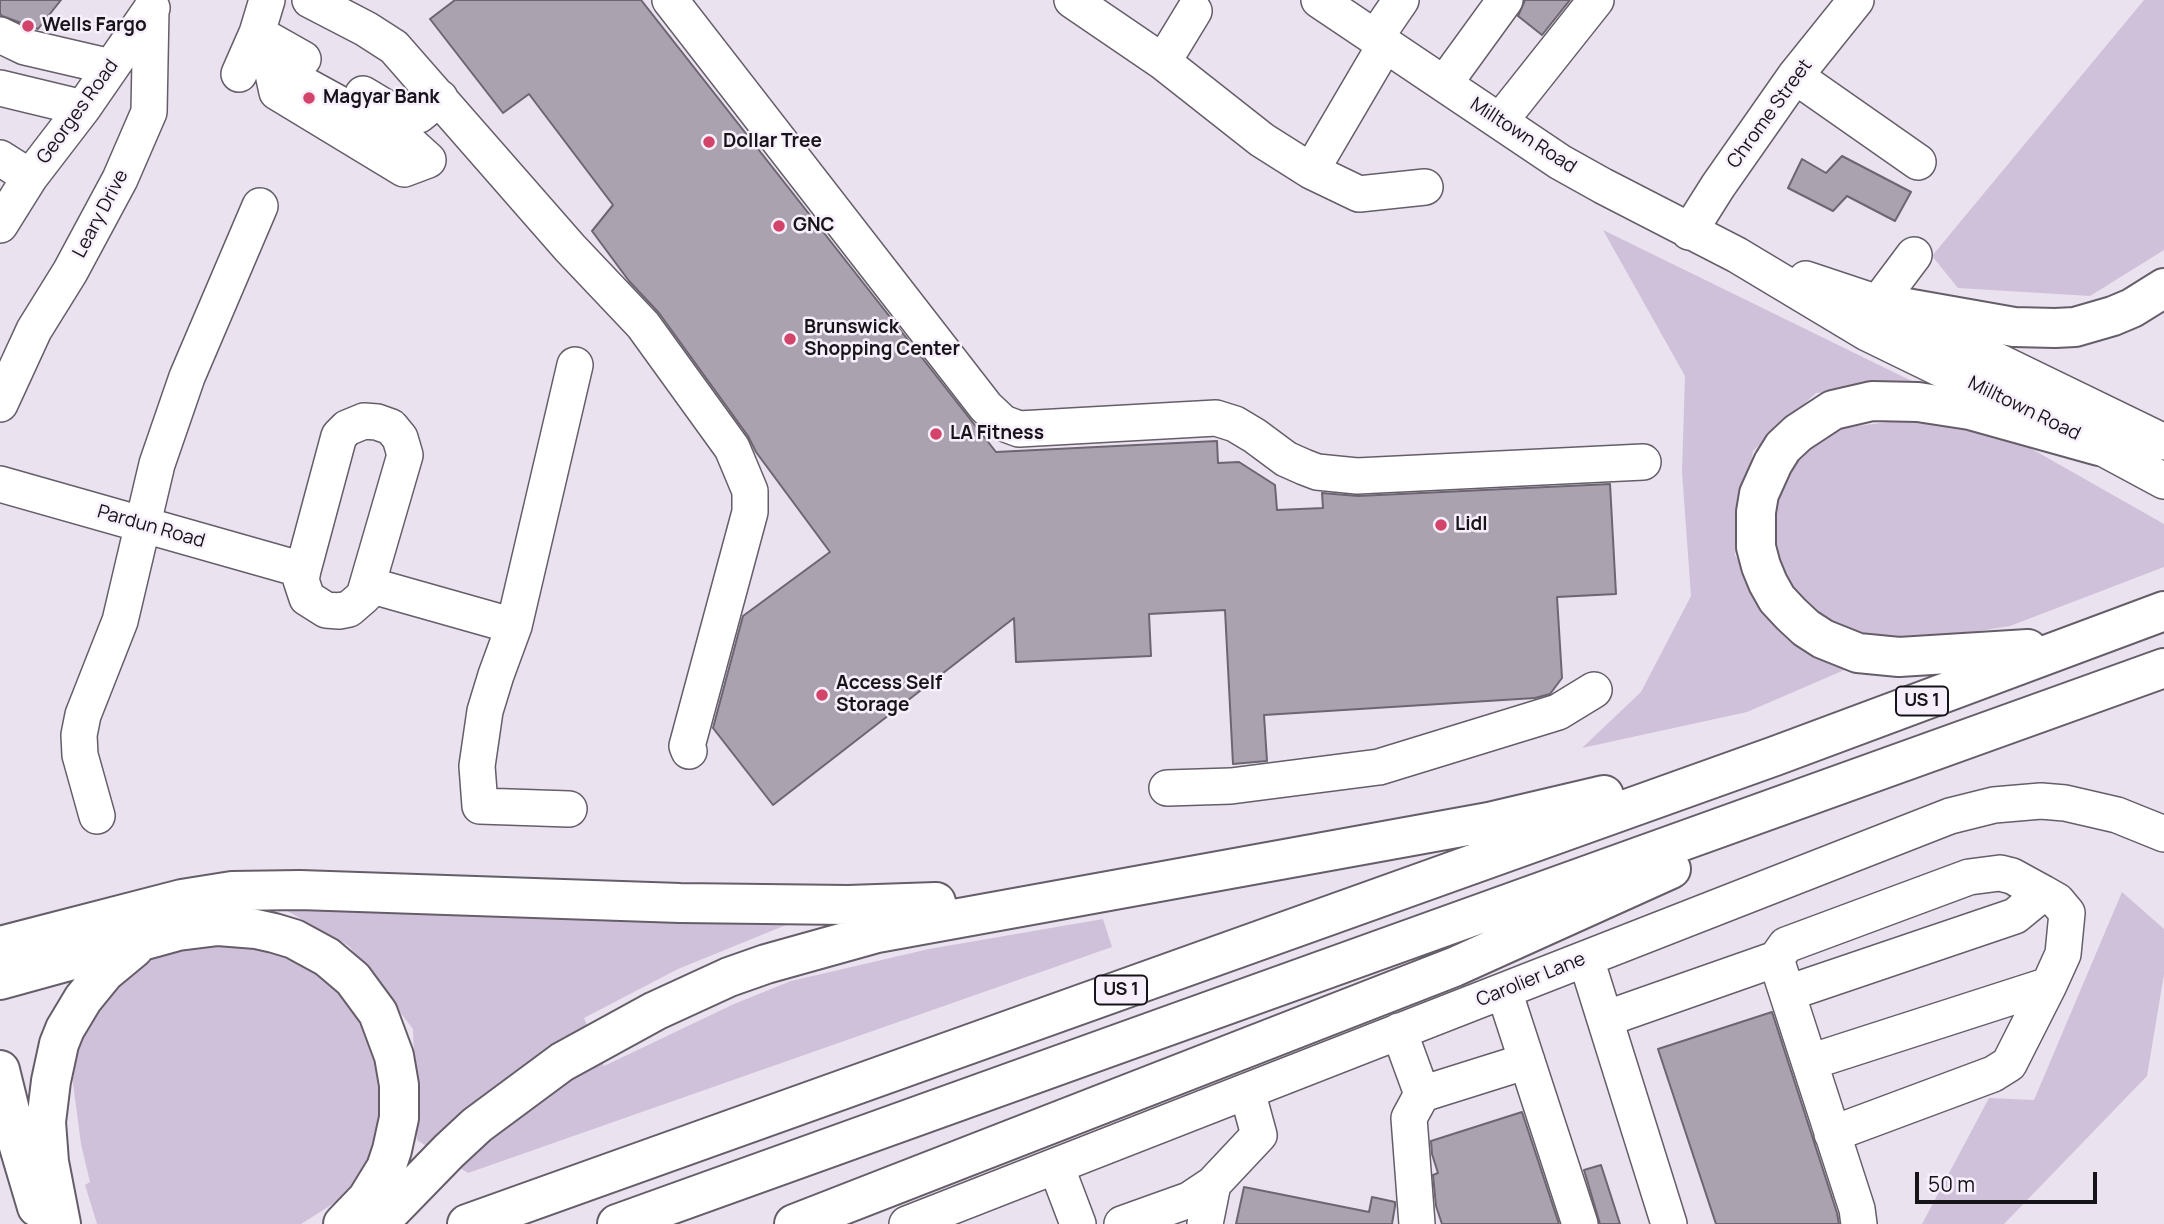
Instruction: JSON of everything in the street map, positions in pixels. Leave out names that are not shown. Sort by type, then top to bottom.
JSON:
[{"type":"highway","points":[[1878,303],[2014,327],[2075,327],[2132,308],[2164,288]]},
{"type":"highway","points":[[2069,647],[1899,657],[1858,653],[1840,647],[1806,628],[1777,599],[1761,566],[1756,547],[1756,512],[1765,478],[1783,447],[1815,420],[1833,410],[1853,404],[1894,401],[1945,405],[1980,412],[2099,446]]},
{"type":"highway","name":"US 1","points":[[467,1224],[1775,756],[2164,611]]},
{"type":"highway","name":"US 1","points":[[617,1224],[2164,668]]},
{"type":"highway","points":[[794,1224],[1454,967],[1926,753]]},
{"type":"highway","points":[[378,1224],[477,1125],[562,1062],[620,1028],[697,991],[766,964],[851,939],[1489,822],[1775,756]]},
{"type":"highway","points":[[0,946],[182,899],[232,891],[287,890],[794,905],[892,904],[1078,896]]},
{"type":"highway","points":[[0,980],[178,931],[218,926],[236,926],[274,933],[294,939],[327,957],[353,979],[381,1019],[394,1056],[399,1085],[398,1118],[386,1168],[367,1199],[343,1224]]},
{"type":"highway","points":[[42,1201],[49,1162],[46,1122],[59,1044],[83,999],[105,972],[141,943]]},
{"type":"highway","points":[[0,1070],[42,1201],[61,1224]]},
{"type":"street","points":[[255,55],[267,0]]},
{"type":"street","points":[[310,0],[394,47],[570,248],[643,325],[732,448],[750,491],[750,512],[687,746],[689,751]]},
{"type":"street","points":[[670,0],[986,407],[1003,423],[1019,429],[1216,418],[1235,424],[1286,459],[1304,467],[1317,472],[1357,476],[1643,462]]},
{"type":"street","points":[[1072,0],[1163,62],[1262,140],[1311,170],[1359,194],[1425,187]]},
{"type":"street","name":"Milltown Road","points":[[1319,0],[1560,162],[1737,255],[1867,333],[2099,446],[2164,481]]},
{"type":"street","points":[[1311,170],[1401,0]]},
{"type":"street","points":[[1444,84],[1506,0]]},
{"type":"street","points":[[1500,121],[1596,0]]},
{"type":"street","name":"Chrome Street","points":[[1689,232],[1795,76],[1856,0]]},
{"type":"street","name":"Georges Road","points":[[0,225],[30,177],[83,108],[155,5]]},
{"type":"street","name":"Leary Drive","points":[[0,404],[34,330],[70,272],[120,179],[149,112],[155,5]]},
{"type":"street","points":[[1163,62],[1194,11]]},
{"type":"street","points":[[0,35],[25,47],[111,67]]},
{"type":"street","points":[[255,55],[388,109],[419,115],[440,98]]},
{"type":"street","points":[[255,55],[282,83],[409,157],[428,160],[452,151],[468,130]]},
{"type":"street","points":[[1795,76],[1918,162]]},
{"type":"street","points":[[0,88],[83,108]]},
{"type":"street","points":[[0,158],[30,177]]},
{"type":"street","points":[[97,816],[80,755],[79,735],[83,715],[120,621],[157,464],[187,377],[260,206]]},
{"type":"street","name":"Milltown Road","points":[[1737,255],[1878,303],[2164,442]]},
{"type":"street","points":[[1878,303],[1914,255]]},
{"type":"street","points":[[569,809],[480,806],[477,766],[485,711],[514,626],[575,365]]},
{"type":"street","points":[[377,422],[391,427],[400,438],[405,455],[365,596],[349,608],[339,611],[326,610],[307,598],[301,580],[303,570],[339,436],[355,424],[377,422]]},
{"type":"street","name":"Pardun Road","points":[[0,484],[303,570]]},
{"type":"street","points":[[369,585],[514,626]]},
{"type":"street","points":[[1167,788],[1231,786],[1379,767],[1558,712],[1594,690]]},
{"type":"street","name":"Carolier Lane","points":[[907,1224],[1950,816],[1994,805],[2041,801],[2065,803],[2117,815],[2164,834]]},
{"type":"street","points":[[1605,1018],[1776,958],[1786,945],[1969,877],[2000,873],[2012,876],[2057,901],[2067,913],[2063,954],[2009,1064],[1993,1074],[1832,1134]]},
{"type":"street","points":[[1788,993],[2015,916],[2043,892]]},
{"type":"street","points":[[1586,958],[1670,1224]]},
{"type":"street","points":[[1776,958],[1857,1209],[1859,1224]]},
{"type":"street","points":[[1810,1062],[2049,985]]},
{"type":"street","points":[[1504,991],[1580,1224]]},
{"type":"street","points":[[1399,1031],[1422,1094]]},
{"type":"street","points":[[1417,1223],[1409,1118],[1422,1094],[1527,1061]]},
{"type":"street","points":[[1122,1224],[1189,1200],[1213,1184],[1259,1135],[1247,1091]]},
{"type":"street","points":[[1056,1166],[1077,1224]]},
{"type":"street","points":[[1205,1224],[1213,1184]]},
{"type":"shaded area","points":[[2144,0],[2164,0],[2164,250],[2090,296],[1958,288],[1932,256]]},
{"type":"shaded area","points":[[1603,230],[1922,386],[1816,393],[1753,451],[1735,555],[1786,638],[1849,668],[1747,712],[1582,748],[1641,692],[1691,596],[1682,472],[1685,376]]},
{"type":"shaded area","points":[[1927,417],[2023,444],[2164,524],[2164,567],[2010,626],[1905,643],[1827,626],[1780,573],[1773,510],[1788,465],[1834,429]]},
{"type":"shaded area","points":[[2122,892],[2164,929],[2164,974],[2147,1076],[2004,1224],[1922,1224],[1989,1098],[2034,1100]]},
{"type":"shaded area","points":[[268,900],[791,923],[678,969],[584,1018],[604,1066],[734,1004],[791,981],[929,949],[1103,919],[1112,947],[468,1173],[417,1140],[413,1029],[349,946]]},
{"type":"shaded area","points":[[241,940],[307,963],[358,1009],[374,1050],[382,1087],[377,1125],[364,1172],[336,1202],[301,1224],[97,1224],[85,1185],[90,1182],[81,1144],[69,1053],[94,1006],[149,958],[183,946]]},
{"type":"building","name":"Wells Fargo","points":[[0,0],[61,0],[38,29],[2,16]]},
{"type":"building","points":[[455,0],[641,0],[996,452],[1217,441],[1218,463],[1239,462],[1275,485],[1277,510],[1323,508],[1322,493],[1358,496],[1610,484],[1616,594],[1557,597],[1562,678],[1550,694],[1535,698],[1264,715],[1267,761],[1233,764],[1225,610],[1149,614],[1151,656],[1016,662],[1014,618],[773,805],[713,728],[743,616],[830,552],[659,313],[629,281],[592,231],[613,205],[529,94],[503,113],[430,19]]},
{"type":"building","points":[[1525,0],[1570,0],[1542,35],[1518,16]]},
{"type":"building","points":[[1842,156],[1911,192],[1895,221],[1847,196],[1833,211],[1788,188],[1802,159],[1826,173]]},
{"type":"building","points":[[1772,1012],[1839,1224],[1716,1224],[1658,1049]]},
{"type":"building","points":[[1522,1112],[1559,1224],[1442,1224],[1436,1206],[1433,1175],[1438,1173],[1431,1141]]},
{"type":"building","points":[[1601,1165],[1620,1224],[1600,1224],[1584,1170]]},
{"type":"building","points":[[1244,1187],[1369,1212],[1372,1197],[1395,1202],[1392,1224],[1236,1224]]},
{"type":"place","name":"Wells Fargo","points":[[28,26]]},
{"type":"place","name":"Magyar Bank","points":[[309,98]]},
{"type":"place","name":"Dollar Tree","points":[[709,142]]},
{"type":"place","name":"GNC","points":[[779,226]]},
{"type":"place","name":"Brunswick Shopping Center","points":[[790,339]]},
{"type":"place","name":"LA Fitness","points":[[936,434]]},
{"type":"place","name":"Lidl","points":[[1441,525]]},
{"type":"place","name":"Access Self Storage","points":[[822,695]]}]
